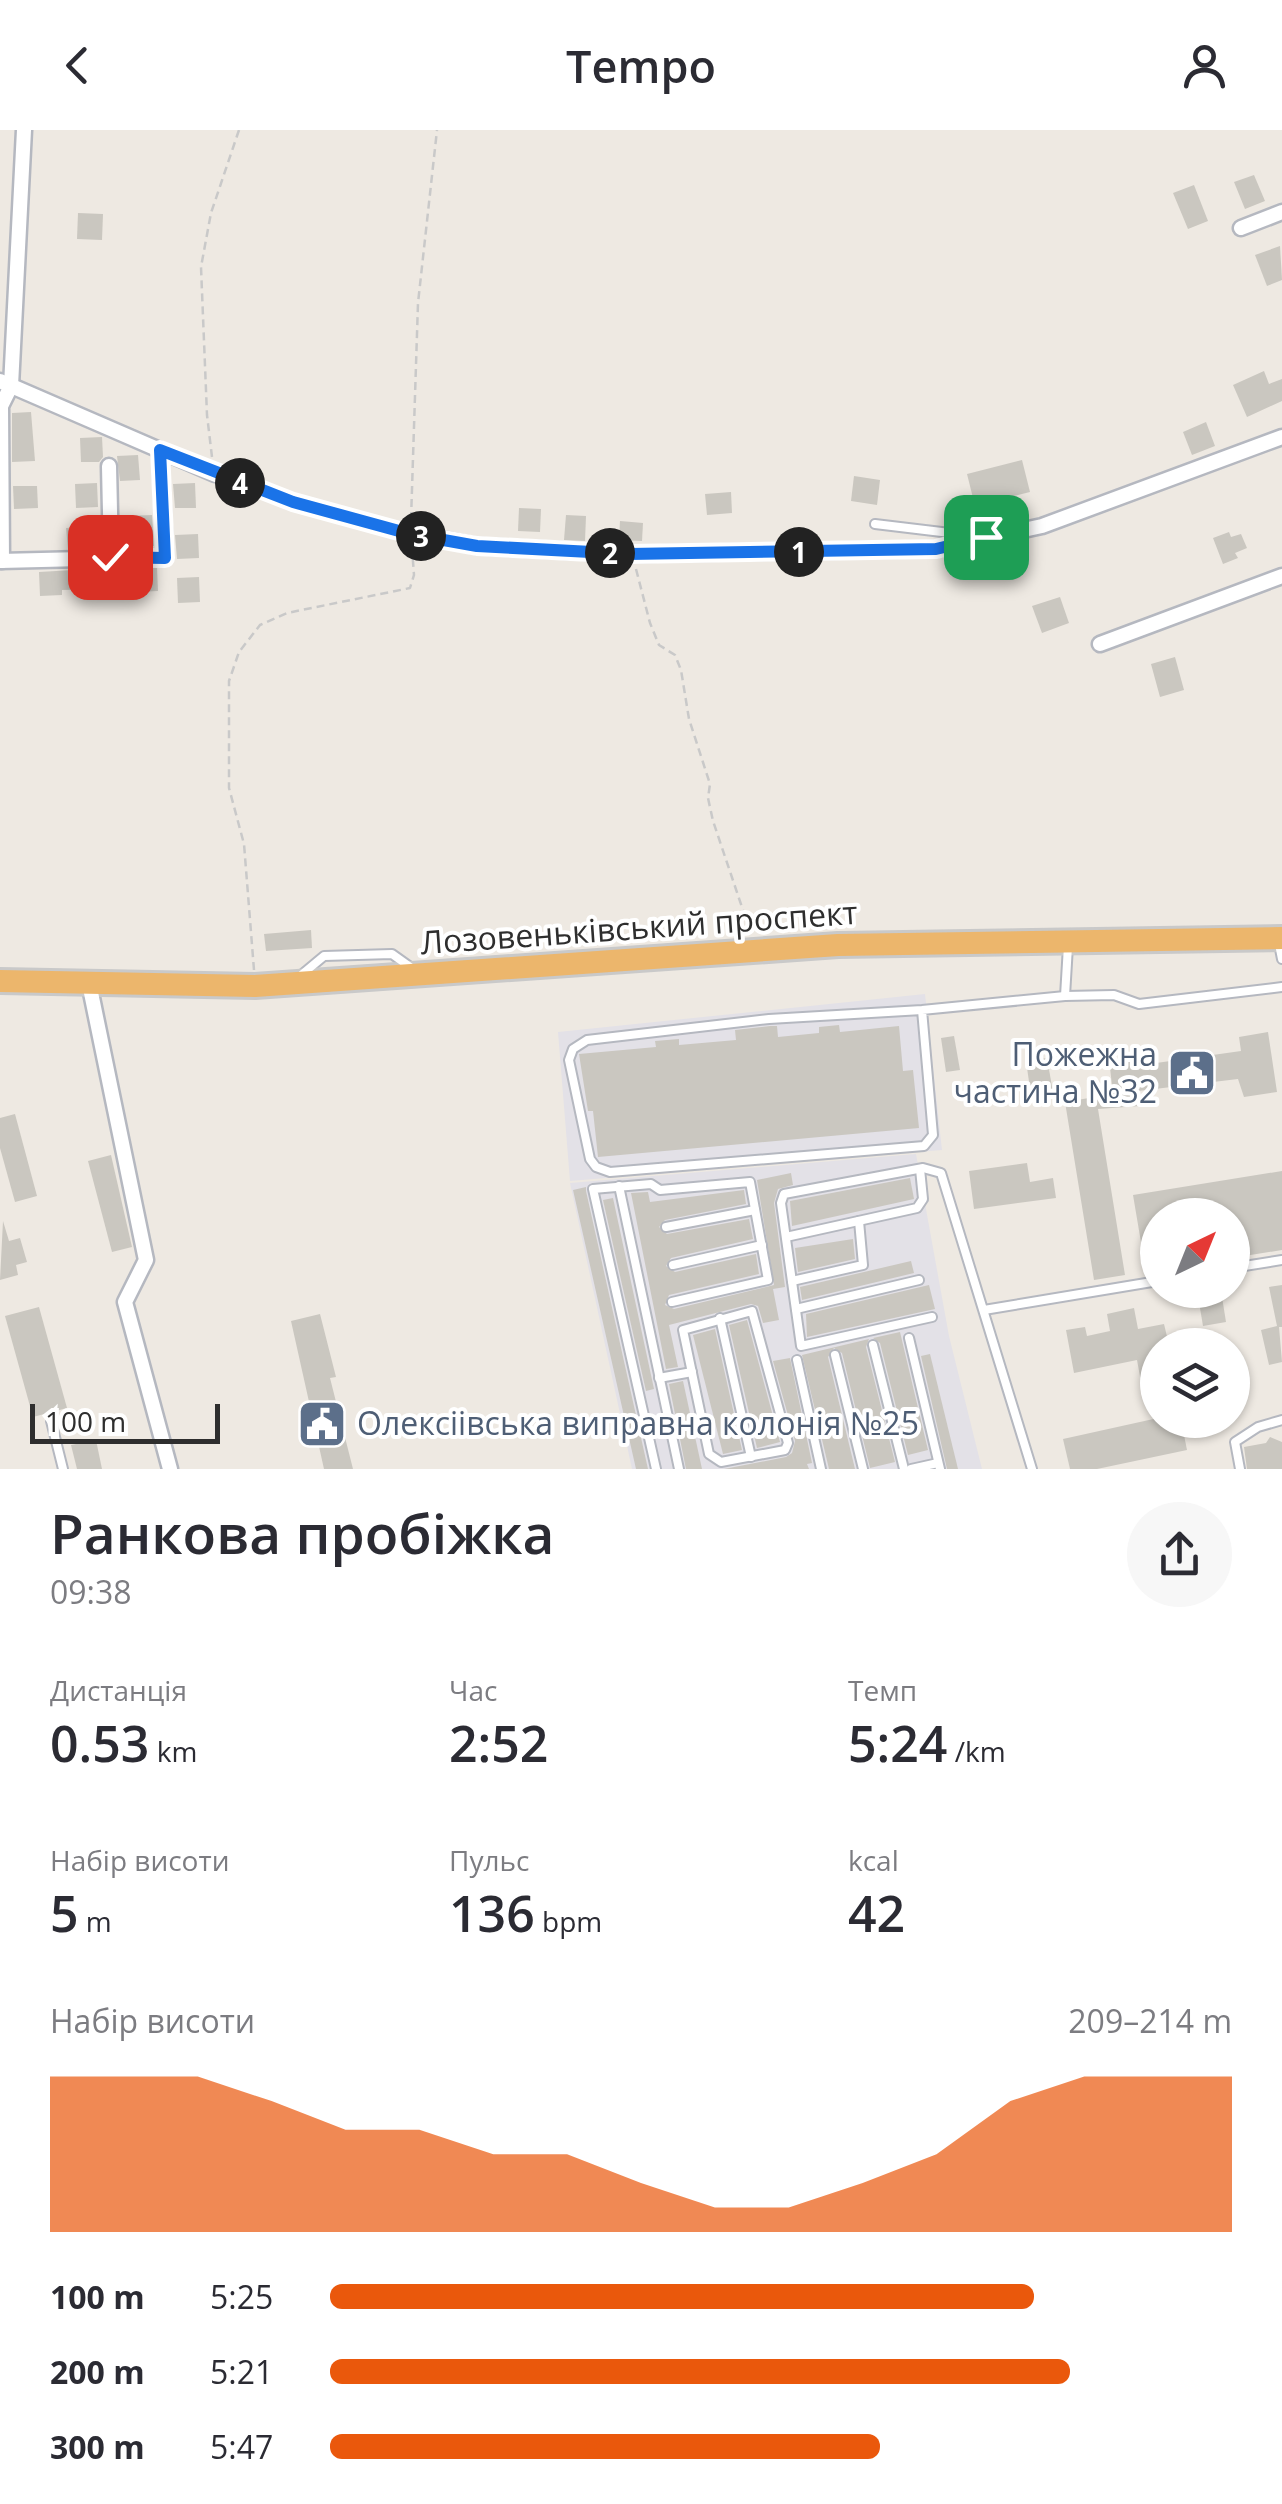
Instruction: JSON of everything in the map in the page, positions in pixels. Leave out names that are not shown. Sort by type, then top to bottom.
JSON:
[{"type":"highway","name":"Лозовеньківський проспект","points":[[5,980],[255,986],[838,945],[1068,941],[1280,945]]},
{"type":"street","points":[[24,130],[6,383],[1,406],[1,561],[165,558],[160,450]]},
{"type":"street","points":[[1242,228],[1282,212]]},
{"type":"street","points":[[6,383],[215,474]]},
{"type":"street","points":[[410,534],[477,546],[629,554],[936,549],[1042,526],[1282,437]]},
{"type":"street","points":[[109,466],[110,557]]},
{"type":"street","points":[[1100,644],[1282,576]]},
{"type":"street","points":[[89,983],[146,1260],[126,1302],[170,1469]]},
{"type":"lane","points":[[875,524],[986,537]]},
{"type":"lane","points":[[1065,996],[1068,941]]},
{"type":"lane","points":[[922,1010],[933,1135],[924,1146],[610,1172],[600,1170],[590,1159],[569,1060],[581,1042],[768,1019],[1065,996],[1114,995],[1139,1004],[1282,987]]},
{"type":"lane","points":[[786,1238],[920,1206],[924,1199],[920,1169]]},
{"type":"lane","points":[[932,1318],[801,1346],[784,1194],[920,1169],[936,1170],[944,1179],[1032,1469]]},
{"type":"lane","points":[[656,1469],[593,1189],[651,1184],[660,1190],[750,1182],[766,1283],[672,1302]]},
{"type":"lane","points":[[619,1186],[678,1469]]},
{"type":"lane","points":[[666,1227],[756,1210]]},
{"type":"lane","points":[[792,1281],[863,1266],[866,1259],[859,1221]]},
{"type":"lane","points":[[673,1265],[762,1246]]},
{"type":"lane","points":[[1250,1265],[1282,1260]]},
{"type":"lane","points":[[796,1309],[919,1280]]},
{"type":"lane","points":[[984,1310],[1140,1284]]},
{"type":"lane","points":[[754,1313],[788,1444],[785,1450],[725,1466],[708,1454],[683,1330],[720,1318],[754,1313]]},
{"type":"lane","points":[[720,1318],[751,1457]]},
{"type":"lane","points":[[873,1345],[908,1469],[939,1466],[909,1338]]},
{"type":"lane","points":[[834,1354],[863,1469]]},
{"type":"lane","points":[[798,1360],[822,1469]]},
{"type":"lane","points":[[660,1378],[692,1372]]},
{"type":"lane","points":[[1240,1469],[1236,1442],[1258,1427],[1282,1420]]},
{"type":"lane","points":[[51,1422],[63,1469]]},
{"type":"path","points":[[239,130],[210,212],[201,267],[206,415],[215,474],[293,502],[410,534]]},
{"type":"path","points":[[255,986],[244,844],[229,788],[229,681],[239,652],[260,625],[287,613],[410,588],[414,575],[410,534],[418,303],[437,130]]},
{"type":"path","points":[[629,554],[650,624],[660,645],[675,655],[681,670],[689,719],[710,784],[708,798],[713,822],[758,951]]},
{"type":"shaded area","points":[[925,994],[942,1150],[570,1181],[558,1032]]},
{"type":"shaded area","points":[[916,1154],[949,1336],[982,1469],[632,1469],[570,1183]]},
{"type":"building","points":[[1254,175],[1265,201],[1245,209],[1234,182]]},
{"type":"building","points":[[1194,185],[1208,221],[1188,229],[1173,193]]},
{"type":"building","points":[[78,213],[103,214],[102,240],[77,239]]},
{"type":"building","points":[[1280,246],[1282,280],[1267,286],[1255,255]]},
{"type":"building","points":[[1264,371],[1269,384],[1282,379],[1282,401],[1247,417],[1233,385]]},
{"type":"building","points":[[31,412],[35,461],[12,462],[12,413]]},
{"type":"building","points":[[1206,422],[1215,446],[1192,455],[1183,432]]},
{"type":"building","points":[[102,437],[103,457],[99,462],[81,462],[80,438]]},
{"type":"building","points":[[138,455],[140,480],[120,481],[117,456]]},
{"type":"building","points":[[1022,460],[1030,492],[975,506],[967,474]]},
{"type":"building","points":[[854,476],[880,480],[877,505],[851,501]]},
{"type":"building","points":[[97,483],[98,507],[76,508],[75,484]]},
{"type":"building","points":[[195,483],[196,508],[175,508],[173,484]]},
{"type":"building","points":[[13,486],[37,486],[38,508],[14,509]]},
{"type":"building","points":[[731,492],[732,513],[707,515],[705,494]]},
{"type":"building","points":[[519,508],[541,509],[540,532],[518,531]]},
{"type":"building","points":[[152,515],[154,546],[127,547],[126,516]]},
{"type":"building","points":[[566,515],[586,516],[585,541],[564,540]]},
{"type":"building","points":[[620,521],[643,523],[642,541],[619,540]]},
{"type":"building","points":[[88,527],[89,548],[68,549],[66,528]]},
{"type":"building","points":[[1229,532],[1231,537],[1241,534],[1247,548],[1235,553],[1238,558],[1223,564],[1213,538]]},
{"type":"building","points":[[198,534],[199,558],[177,559],[175,535]]},
{"type":"building","points":[[135,568],[157,568],[158,591],[136,592]]},
{"type":"building","points":[[106,570],[106,589],[62,590],[62,595],[40,596],[39,572]]},
{"type":"building","points":[[199,577],[200,602],[178,603],[177,578]]},
{"type":"building","points":[[1060,597],[1069,623],[1042,633],[1032,606]]},
{"type":"building","points":[[1175,657],[1184,690],[1160,697],[1151,664]]},
{"type":"building","points":[[311,930],[312,948],[266,951],[264,934]]},
{"type":"building","points":[[839,1025],[840,1032],[899,1026],[903,1071],[913,1070],[919,1128],[598,1157],[593,1111],[588,1111],[579,1054],[656,1047],[655,1041],[679,1039],[679,1045],[736,1040],[735,1030],[770,1026],[777,1026],[778,1037],[819,1033],[819,1027]]},
{"type":"building","points":[[1268,1032],[1277,1092],[1244,1097],[1238,1079],[1138,1091],[1140,1106],[1098,1109],[1125,1275],[1094,1280],[1065,1102],[1113,1094],[1109,1059],[1133,1056],[1135,1066],[1241,1051],[1239,1037]]},
{"type":"building","points":[[954,1036],[960,1070],[946,1072],[941,1038]]},
{"type":"building","points":[[1047,1058],[1054,1098],[1032,1102],[1026,1061]]},
{"type":"building","points":[[15,1114],[37,1196],[15,1202],[0,1148],[0,1118]]},
{"type":"building","points":[[111,1155],[132,1247],[112,1252],[88,1161]]},
{"type":"building","points":[[1027,1163],[1030,1182],[1053,1178],[1056,1198],[974,1209],[969,1171]]},
{"type":"building","points":[[1282,1171],[1282,1250],[1250,1255],[1250,1198],[1140,1198],[1140,1236],[1133,1195]]},
{"type":"building","points":[[791,1173],[793,1185],[778,1189],[774,1203],[785,1287],[773,1289],[779,1320],[763,1323],[758,1306],[751,1304],[669,1325],[678,1367],[666,1369],[631,1193],[648,1192],[650,1202],[744,1190],[746,1204],[665,1220],[659,1227],[667,1234],[749,1219],[753,1239],[671,1258],[666,1266],[675,1272],[756,1254],[759,1274],[669,1295],[665,1305],[674,1309],[774,1285],[757,1180]]},
{"type":"building","points":[[910,1178],[914,1199],[792,1226],[790,1201]]},
{"type":"building","points":[[586,1187],[648,1469],[636,1469],[573,1190]]},
{"type":"building","points":[[613,1198],[654,1389],[646,1391],[603,1200]]},
{"type":"building","points":[[3,1221],[9,1241],[20,1238],[27,1262],[16,1265],[18,1275],[0,1280]]},
{"type":"building","points":[[853,1239],[855,1259],[798,1272],[795,1248]]},
{"type":"building","points":[[911,1261],[914,1273],[802,1300],[800,1287]]},
{"type":"building","points":[[929,1285],[935,1309],[807,1337],[806,1314]]},
{"type":"building","points":[[1282,1285],[1282,1362],[1269,1365],[1261,1330],[1277,1326],[1269,1287]]},
{"type":"building","points":[[39,1307],[67,1408],[33,1417],[5,1316]]},
{"type":"building","points":[[1134,1308],[1140,1329],[1140,1376],[1137,1360],[1074,1373],[1066,1330],[1085,1327],[1087,1336],[1110,1331],[1107,1314]]},
{"type":"building","points":[[1200,1308],[1224,1308],[1226,1322],[1203,1326]]},
{"type":"building","points":[[320,1314],[336,1377],[330,1378],[353,1469],[324,1469],[291,1321]]},
{"type":"building","points":[[747,1320],[780,1442],[757,1448],[729,1325]]},
{"type":"building","points":[[715,1329],[742,1450],[723,1454],[693,1335]]},
{"type":"building","points":[[900,1332],[928,1450],[908,1455],[880,1343],[873,1338]]},
{"type":"building","points":[[869,1339],[866,1347],[895,1462],[870,1468],[842,1353],[834,1348],[828,1357],[855,1469],[829,1469],[802,1355]]},
{"type":"building","points":[[930,1354],[958,1469],[947,1469],[921,1356]]},
{"type":"building","points":[[790,1358],[812,1463],[807,1464],[809,1469],[724,1469],[792,1453],[795,1441],[773,1361]]},
{"type":"building","points":[[683,1381],[702,1469],[686,1469],[669,1384]]},
{"type":"building","points":[[1140,1422],[1140,1438],[1185,1438],[1187,1450],[1097,1469],[1070,1469],[1063,1439]]},
{"type":"building","points":[[1270,1437],[1282,1442],[1282,1469],[1247,1469],[1244,1447],[1266,1443]]},
{"type":"building","points":[[96,1440],[102,1469],[77,1469],[71,1445]]},
{"type":"place","name":"Пожежна частина №32","points":[[1192,1073]]},
{"type":"place","name":"Олексіівська виправна колонія №25","points":[[322,1424]]},
{"type":"route","points":[[110,557],[165,558],[160,450],[293,502],[410,534],[477,546],[629,554],[936,549],[986,537]]}]
